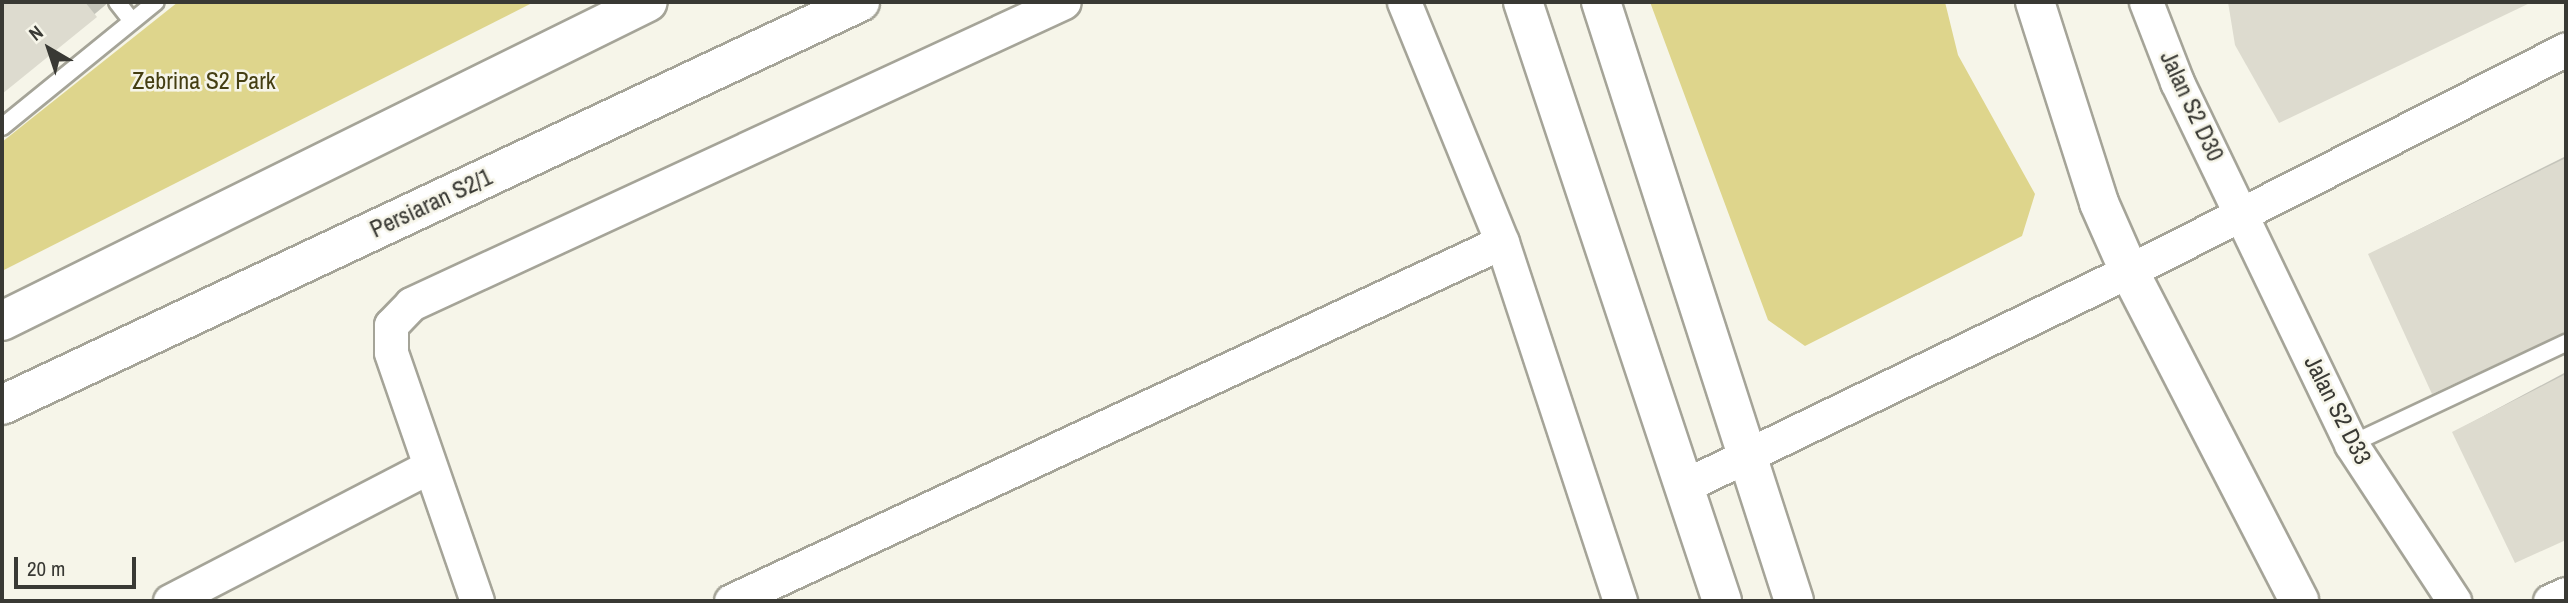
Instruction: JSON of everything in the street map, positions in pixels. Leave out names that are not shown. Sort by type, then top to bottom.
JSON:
[{"type":"street","points":[[2,321],[648,2]]},
{"type":"street","name":"Persiaran S2/1","points":[[2,405],[860,2]]},
{"type":"street","points":[[477,601],[427,468],[391,352],[391,325],[411,304],[1064,2]]},
{"type":"street","points":[[1404,2],[1502,242],[1620,601]]},
{"type":"street","points":[[1523,2],[1686,485],[1722,601]]},
{"type":"street","points":[[1601,2],[1794,601]]},
{"type":"street","points":[[2035,2],[2099,202],[2129,271],[2299,601]]},
{"type":"street","name":"Jalan S2 D30","points":[[2151,4],[2177,82],[2242,208]]},
{"type":"street","points":[[1686,485],[1745,454],[2129,271],[2242,208],[2566,49]]},
{"type":"street","name":"Jalan S2 D33","points":[[2242,208],[2351,444],[2454,601]]},
{"type":"street","points":[[731,601],[1502,242]]},
{"type":"street","points":[[170,601],[427,468]]},
{"type":"street","points":[[2550,601],[2566,594]]},
{"type":"lane","points":[[117,2],[132,21]]},
{"type":"lane","points":[[2,127],[156,2]]},
{"type":"lane","points":[[2351,444],[2566,343]]},
{"type":"green space","name":"Zebrina S2 Park","points":[[178,2],[534,2],[2,271],[2,142]]},
{"type":"green space","points":[[1650,2],[1945,2],[1958,55],[2035,194],[2022,236],[1805,346],[1768,320]]},
{"type":"building","points":[[2,2],[85,2],[97,17],[2,94]]},
{"type":"building","points":[[2228,2],[2532,2],[2279,123],[2235,45]]},
{"type":"building","points":[[2566,158],[2566,332],[2432,394],[2368,254]]},
{"type":"building","points":[[2566,374],[2566,540],[2515,563],[2452,432]]}]
